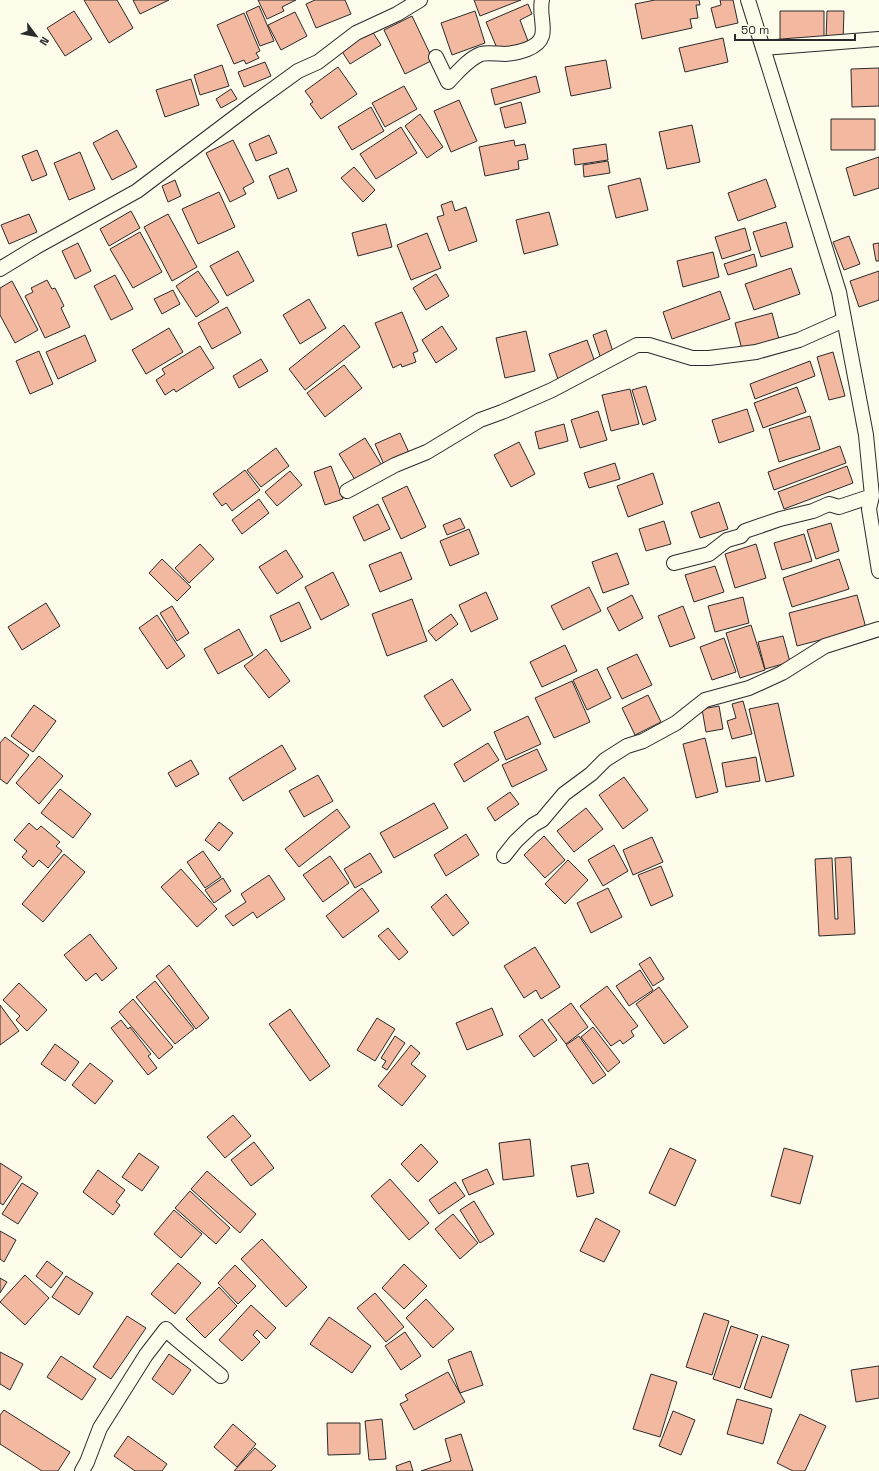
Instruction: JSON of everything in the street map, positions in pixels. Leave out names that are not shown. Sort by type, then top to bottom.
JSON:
[{"type":"street","points":[[0,269],[36,247],[137,191],[298,71],[318,62],[356,33],[397,14],[420,0]]},
{"type":"street","points":[[436,57],[448,82],[466,64],[481,54],[507,54],[530,48],[538,44],[542,36],[543,24],[540,8],[542,0]]},
{"type":"street","points":[[748,0],[839,292],[866,435],[872,496],[869,509],[879,572]]},
{"type":"street","points":[[763,48],[879,39]]},
{"type":"street","points":[[347,491],[395,466],[427,452],[480,420],[552,390],[637,345],[649,345],[692,358],[709,358],[756,352],[799,340],[844,320]]},
{"type":"street","points":[[674,563],[709,554],[727,540],[741,536],[744,531],[780,519],[813,511],[829,504],[839,507],[872,496]]},
{"type":"street","points":[[504,856],[516,841],[533,825],[542,820],[564,794],[591,774],[605,760],[627,746],[643,741],[676,723],[705,700],[749,688],[782,673],[825,646],[879,629]]},
{"type":"street","points":[[82,1471],[100,1428],[146,1355],[166,1329],[172,1336],[221,1376]]},
{"type":"building","points":[[84,0],[117,0],[133,28],[109,43]]},
{"type":"building","points":[[133,0],[169,0],[140,14]]},
{"type":"building","points":[[258,0],[296,0],[282,7],[284,11],[267,19]]},
{"type":"building","points":[[315,0],[345,0],[351,14],[316,28],[306,4]]},
{"type":"building","points":[[474,0],[521,0],[480,16]]},
{"type":"building","points":[[655,0],[699,0],[700,5],[696,5],[698,18],[690,19],[692,28],[642,39],[635,4]]},
{"type":"building","points":[[720,0],[733,0],[738,23],[716,28],[711,8],[721,5]]},
{"type":"building","points":[[528,4],[532,14],[520,20],[528,41],[499,53],[486,22]]},
{"type":"building","points":[[259,6],[274,41],[260,46],[246,12]]},
{"type":"building","points":[[74,11],[92,39],[65,56],[47,28]]},
{"type":"building","points":[[475,11],[485,43],[452,55],[441,23]]},
{"type":"building","points":[[780,11],[824,11],[824,41],[780,41]]},
{"type":"building","points":[[827,11],[844,11],[843,41],[826,40]]},
{"type":"building","points":[[295,12],[307,36],[281,50],[268,25]]},
{"type":"building","points":[[244,13],[260,51],[256,53],[259,58],[246,64],[244,60],[234,64],[217,25]]},
{"type":"building","points":[[412,16],[433,60],[405,74],[384,30]]},
{"type":"building","points":[[372,31],[381,45],[350,64],[341,50]]},
{"type":"building","points":[[723,38],[728,62],[685,72],[679,48]]},
{"type":"building","points":[[606,60],[611,88],[571,96],[565,67]]},
{"type":"building","points":[[265,62],[271,76],[244,87],[238,72]]},
{"type":"building","points":[[222,65],[229,86],[200,95],[194,75]]},
{"type":"building","points":[[338,67],[357,94],[321,119],[310,104],[313,102],[305,91]]},
{"type":"building","points":[[879,68],[879,106],[852,107],[851,69]]},
{"type":"building","points":[[536,76],[540,92],[495,105],[491,89]]},
{"type":"building","points":[[191,79],[199,105],[165,117],[156,90]]},
{"type":"building","points":[[404,86],[417,109],[385,127],[372,103]]},
{"type":"building","points":[[231,89],[237,99],[221,108],[216,99]]},
{"type":"building","points":[[459,100],[477,141],[451,152],[434,111]]},
{"type":"building","points":[[521,102],[526,123],[505,128],[500,108]]},
{"type":"building","points":[[371,107],[384,131],[352,150],[338,127]]},
{"type":"building","points":[[420,114],[443,147],[427,158],[405,126]]},
{"type":"building","points":[[831,119],[875,119],[875,150],[831,150]]},
{"type":"building","points":[[692,125],[700,162],[667,169],[659,132]]},
{"type":"building","points":[[401,127],[417,153],[376,179],[360,154]]},
{"type":"building","points":[[117,130],[137,167],[112,180],[93,143]]},
{"type":"building","points":[[269,135],[277,153],[256,161],[249,144]]},
{"type":"building","points":[[233,140],[254,182],[243,188],[246,194],[230,202],[206,153]]},
{"type":"building","points":[[514,140],[515,146],[525,144],[528,159],[518,161],[519,169],[485,176],[479,147]]},
{"type":"building","points":[[606,144],[608,160],[575,165],[573,149]]},
{"type":"building","points":[[37,150],[47,175],[32,181],[22,156]]},
{"type":"building","points":[[80,152],[95,189],[69,200],[54,163]]},
{"type":"building","points":[[879,157],[879,188],[854,196],[846,168]]},
{"type":"building","points":[[608,161],[610,173],[584,177],[583,165]]},
{"type":"building","points":[[354,167],[375,190],[363,202],[341,178]]},
{"type":"building","points":[[288,168],[297,191],[278,199],[269,176]]},
{"type":"building","points":[[640,178],[648,210],[616,218],[608,186]]},
{"type":"building","points":[[766,179],[776,207],[738,221],[728,193]]},
{"type":"building","points":[[175,180],[181,196],[168,202],[162,186]]},
{"type":"building","points":[[219,192],[235,227],[198,244],[182,209]]},
{"type":"building","points":[[452,201],[455,211],[466,207],[477,241],[449,251],[437,217],[444,215],[441,205]]},
{"type":"building","points":[[131,211],[140,228],[109,246],[100,229]]},
{"type":"building","points":[[549,212],[558,245],[524,254],[516,220]]},
{"type":"building","points":[[29,214],[37,232],[9,244],[1,225]]},
{"type":"building","points":[[168,214],[197,267],[172,281],[144,227]]},
{"type":"building","points":[[786,222],[793,247],[761,257],[753,232]]},
{"type":"building","points":[[386,224],[392,247],[358,256],[352,233]]},
{"type":"building","points":[[745,228],[751,250],[722,259],[715,237]]},
{"type":"building","points":[[140,232],[162,272],[133,288],[110,249]]},
{"type":"building","points":[[427,233],[441,268],[411,280],[397,245]]},
{"type":"building","points":[[849,236],[860,264],[844,270],[833,242]]},
{"type":"building","points":[[78,243],[91,271],[75,279],[62,251]]},
{"type":"building","points":[[879,243],[879,261],[876,261],[873,244]]},
{"type":"building","points":[[238,251],[254,281],[227,296],[210,266]]},
{"type":"building","points":[[713,252],[719,277],[683,287],[677,261]]},
{"type":"building","points":[[754,254],[757,266],[728,275],[724,264]]},
{"type":"building","points":[[791,268],[800,294],[754,310],[745,284]]},
{"type":"building","points":[[198,271],[219,302],[196,317],[176,286]]},
{"type":"building","points":[[879,271],[879,300],[859,307],[850,281]]},
{"type":"building","points":[[436,274],[449,296],[426,310],[413,288]]},
{"type":"building","points":[[115,275],[133,309],[111,320],[94,286]]},
{"type":"building","points":[[47,280],[52,289],[55,288],[64,306],[61,308],[70,327],[45,338],[25,296],[33,292],[31,288]]},
{"type":"building","points":[[12,281],[38,330],[15,343],[0,315],[0,288]]},
{"type":"building","points":[[173,290],[180,304],[162,314],[154,299]]},
{"type":"building","points":[[720,291],[730,319],[672,339],[663,312]]},
{"type":"building","points":[[309,299],[326,328],[300,344],[283,315]]},
{"type":"building","points":[[227,307],[241,333],[212,349],[198,323]]},
{"type":"building","points":[[402,312],[418,351],[413,353],[416,362],[402,367],[401,364],[393,368],[375,323]]},
{"type":"building","points":[[772,313],[780,343],[743,353],[735,323]]},
{"type":"building","points":[[344,325],[360,347],[305,390],[289,369]]},
{"type":"building","points":[[442,326],[457,349],[436,363],[422,340]]},
{"type":"building","points":[[169,328],[183,352],[146,374],[132,350]]},
{"type":"building","points":[[606,330],[614,355],[601,359],[593,335]]},
{"type":"building","points":[[526,331],[535,371],[505,378],[496,338]]},
{"type":"building","points":[[85,335],[96,361],[58,379],[46,352]]},
{"type":"building","points":[[587,340],[596,365],[558,379],[549,354]]},
{"type":"building","points":[[200,346],[214,368],[176,392],[174,389],[165,395],[156,380],[165,374],[162,369]]},
{"type":"building","points":[[39,351],[53,384],[30,394],[16,361]]},
{"type":"building","points":[[833,352],[845,396],[829,400],[817,357]]},
{"type":"building","points":[[261,359],[268,371],[239,388],[233,376]]},
{"type":"building","points":[[810,361],[815,376],[755,399],[750,384]]},
{"type":"building","points":[[344,365],[362,388],[325,417],[307,393]]},
{"type":"building","points":[[646,386],[656,420],[643,425],[632,390]]},
{"type":"building","points":[[797,387],[806,412],[763,428],[754,403]]},
{"type":"building","points":[[630,389],[639,424],[611,431],[602,395]]},
{"type":"building","points":[[747,409],[754,431],[719,443],[712,420]]},
{"type":"building","points":[[598,411],[607,440],[580,448],[571,420]]},
{"type":"building","points":[[810,416],[820,449],[779,462],[769,429]]},
{"type":"building","points":[[564,424],[568,441],[539,449],[535,432]]},
{"type":"building","points":[[400,433],[410,455],[385,467],[375,444]]},
{"type":"building","points":[[365,438],[383,467],[357,483],[339,454]]},
{"type":"building","points":[[519,442],[535,474],[511,487],[494,455]]},
{"type":"building","points":[[840,446],[846,463],[774,490],[768,472]]},
{"type":"building","points":[[276,448],[289,466],[261,487],[247,470]]},
{"type":"building","points":[[615,463],[620,479],[589,488],[584,473]]},
{"type":"building","points":[[331,466],[343,499],[325,505],[314,472]]},
{"type":"building","points":[[847,466],[853,483],[784,509],[778,492]]},
{"type":"building","points":[[245,470],[260,490],[232,511],[226,503],[222,506],[213,494]]},
{"type":"building","points":[[290,471],[302,485],[277,506],[265,492]]},
{"type":"building","points":[[653,473],[663,504],[628,517],[617,486]]},
{"type":"building","points":[[407,486],[426,527],[401,539],[382,498]]},
{"type":"building","points":[[259,499],[269,513],[242,534],[232,520]]},
{"type":"building","points":[[719,502],[728,529],[700,538],[691,512]]},
{"type":"building","points":[[378,504],[390,529],[364,541],[353,517]]},
{"type":"building","points":[[460,518],[465,528],[447,535],[443,525]]},
{"type":"building","points":[[664,521],[671,544],[646,551],[639,529]]},
{"type":"building","points":[[831,523],[839,551],[816,559],[807,530]]},
{"type":"building","points":[[469,529],[479,554],[450,566],[440,541]]},
{"type":"building","points":[[804,534],[812,561],[782,570],[774,543]]},
{"type":"building","points":[[200,544],[214,559],[189,583],[175,568]]},
{"type":"building","points":[[756,544],[766,578],[735,588],[725,554]]},
{"type":"building","points":[[286,550],[303,577],[277,594],[259,567]]},
{"type":"building","points":[[401,552],[412,579],[380,592],[369,565]]},
{"type":"building","points":[[617,553],[629,584],[603,593],[592,562]]},
{"type":"building","points":[[162,559],[191,587],[177,601],[149,573]]},
{"type":"building","points":[[839,559],[849,589],[792,607],[783,578]]},
{"type":"building","points":[[715,566],[724,592],[694,602],[685,575]]},
{"type":"building","points":[[333,572],[349,605],[321,620],[305,587]]},
{"type":"building","points":[[589,587],[601,611],[563,630],[551,606]]},
{"type":"building","points":[[486,592],[498,619],[471,632],[459,605]]},
{"type":"building","points":[[632,595],[643,618],[619,631],[607,608]]},
{"type":"building","points":[[857,595],[866,628],[797,646],[789,613]]},
{"type":"building","points":[[743,597],[749,623],[715,632],[708,606]]},
{"type":"building","points":[[412,599],[427,641],[387,656],[372,614]]},
{"type":"building","points":[[299,602],[311,628],[281,642],[270,616]]},
{"type":"building","points":[[46,603],[60,626],[22,650],[8,627]]},
{"type":"building","points":[[172,606],[189,633],[177,641],[160,613]]},
{"type":"building","points":[[683,606],[695,638],[670,647],[658,616]]},
{"type":"building","points":[[451,614],[458,624],[436,641],[428,631]]},
{"type":"building","points":[[157,615],[185,656],[167,669],[139,628]]},
{"type":"building","points":[[751,625],[765,670],[740,678],[726,633]]},
{"type":"building","points":[[239,629],[253,655],[218,674],[204,649]]},
{"type":"building","points":[[783,636],[790,662],[765,669],[758,642]]},
{"type":"building","points":[[724,638],[736,672],[712,680],[700,647]]},
{"type":"building","points":[[565,645],[577,671],[542,687],[530,662]]},
{"type":"building","points":[[266,649],[290,681],[269,698],[244,666]]},
{"type":"building","points":[[637,654],[652,685],[622,699],[607,668]]},
{"type":"building","points":[[597,669],[611,698],[587,710],[573,680]]},
{"type":"building","points":[[452,679],[471,710],[443,727],[424,696]]},
{"type":"building","points":[[572,681],[590,722],[554,738],[535,698]]},
{"type":"building","points":[[648,695],[661,722],[635,735],[622,708]]},
{"type":"building","points":[[743,701],[752,734],[732,739],[727,721],[736,718],[732,704]]},
{"type":"building","points":[[778,703],[794,776],[766,782],[749,709]]},
{"type":"building","points":[[34,705],[56,721],[33,752],[11,736]]},
{"type":"building","points":[[719,706],[723,729],[706,732],[702,709]]},
{"type":"building","points":[[528,716],[541,744],[506,760],[494,732]]},
{"type":"building","points":[[5,737],[29,755],[7,784],[0,779],[0,743]]},
{"type":"building","points":[[705,738],[718,792],[696,798],[683,744]]},
{"type":"building","points":[[488,743],[499,760],[464,782],[454,764]]},
{"type":"building","points":[[282,745],[296,769],[243,801],[229,778]]},
{"type":"building","points":[[537,749],[547,770],[512,787],[502,765]]},
{"type":"building","points":[[39,756],[63,776],[39,804],[16,783]]},
{"type":"building","points":[[756,757],[760,781],[726,787],[722,763]]},
{"type":"building","points":[[191,760],[199,774],[176,787],[168,773]]},
{"type":"building","points":[[318,775],[333,801],[304,817],[289,791]]},
{"type":"building","points":[[624,777],[648,810],[623,829],[599,795]]},
{"type":"building","points":[[60,789],[91,814],[73,838],[41,813]]},
{"type":"building","points":[[510,792],[519,804],[495,821],[487,808]]},
{"type":"building","points":[[434,803],[448,828],[394,858],[380,833]]},
{"type":"building","points":[[586,808],[603,829],[574,852],[557,831]]},
{"type":"building","points":[[337,809],[350,827],[299,867],[285,849]]},
{"type":"building","points":[[219,822],[233,833],[219,851],[205,840]]},
{"type":"building","points":[[29,823],[37,830],[41,826],[60,842],[56,846],[62,851],[48,868],[39,860],[33,867],[22,857],[27,851],[14,840]]},
{"type":"building","points":[[466,834],[479,855],[446,876],[434,855]]},
{"type":"building","points":[[544,836],[565,860],[545,878],[524,855]]},
{"type":"building","points":[[652,837],[663,862],[633,875],[623,850]]},
{"type":"building","points":[[614,845],[628,871],[603,886],[588,860]]},
{"type":"building","points":[[203,851],[221,877],[205,888],[187,862]]},
{"type":"building","points":[[370,853],[382,872],[355,888],[344,869]]},
{"type":"building","points":[[64,854],[85,872],[43,922],[22,904]]},
{"type":"building","points":[[330,856],[349,883],[323,902],[303,875]]},
{"type":"building","points":[[851,857],[855,934],[819,936],[815,859],[832,858],[835,919],[838,919],[835,858]]},
{"type":"building","points":[[568,860],[588,880],[565,904],[545,884]]},
{"type":"building","points":[[661,866],[673,896],[651,906],[638,875]]},
{"type":"building","points":[[181,869],[217,909],[197,927],[161,887]]},
{"type":"building","points":[[269,875],[285,899],[257,918],[253,912],[233,926],[225,916],[246,902],[241,894]]},
{"type":"building","points":[[223,878],[231,891],[214,903],[205,890]]},
{"type":"building","points":[[362,888],[379,911],[343,938],[326,916]]},
{"type":"building","points":[[608,888],[622,917],[591,933],[577,903]]},
{"type":"building","points":[[446,894],[469,923],[453,936],[431,907]]},
{"type":"building","points":[[388,928],[408,952],[399,960],[378,936]]},
{"type":"building","points":[[90,934],[117,968],[102,981],[96,973],[86,981],[64,955]]},
{"type":"building","points":[[535,947],[560,987],[541,999],[536,990],[524,998],[504,966]]},
{"type":"building","points":[[650,957],[664,979],[653,986],[639,964]]},
{"type":"building","points":[[169,965],[209,1018],[196,1029],[156,976]]},
{"type":"building","points":[[640,970],[653,990],[629,1006],[616,986]]},
{"type":"building","points":[[155,981],[194,1029],[175,1044],[136,997]]},
{"type":"building","points":[[19,983],[47,1010],[27,1031],[16,1020],[20,1016],[3,1000]]},
{"type":"building","points":[[607,986],[638,1026],[631,1031],[634,1036],[623,1044],[620,1040],[611,1046],[580,1006]]},
{"type":"building","points":[[659,987],[688,1027],[664,1044],[636,1004]]},
{"type":"building","points":[[133,999],[173,1047],[159,1059],[119,1012]]},
{"type":"building","points":[[571,1003],[588,1027],[566,1044],[548,1020]]},
{"type":"building","points":[[0,1005],[19,1031],[0,1045]]},
{"type":"building","points":[[492,1008],[503,1035],[467,1050],[456,1023]]},
{"type":"building","points":[[290,1009],[330,1066],[310,1081],[269,1024]]},
{"type":"building","points":[[377,1018],[395,1029],[375,1061],[357,1050]]},
{"type":"building","points":[[542,1019],[557,1040],[534,1057],[519,1036]]},
{"type":"building","points":[[121,1020],[128,1029],[130,1027],[151,1054],[148,1056],[157,1068],[148,1075],[111,1028]]},
{"type":"building","points":[[593,1027],[620,1062],[608,1072],[581,1037]]},
{"type":"building","points":[[395,1036],[405,1043],[387,1070],[382,1067],[386,1061],[381,1058]]},
{"type":"building","points":[[579,1036],[606,1075],[593,1084],[566,1045]]},
{"type":"building","points":[[55,1044],[79,1062],[65,1081],[41,1064]]},
{"type":"building","points":[[411,1045],[420,1053],[411,1064],[426,1076],[402,1106],[378,1086]]},
{"type":"building","points":[[90,1063],[113,1081],[95,1104],[72,1085]]},
{"type":"building","points":[[233,1115],[251,1136],[225,1158],[207,1137]]},
{"type":"building","points":[[530,1139],[534,1176],[503,1180],[499,1143]]},
{"type":"building","points":[[254,1142],[274,1168],[251,1186],[231,1160]]},
{"type":"building","points":[[421,1144],[438,1162],[418,1182],[401,1164]]},
{"type":"building","points":[[670,1148],[696,1160],[675,1206],[649,1193]]},
{"type":"building","points":[[784,1148],[813,1156],[800,1204],[771,1196]]},
{"type":"building","points":[[139,1153],[159,1167],[142,1191],[122,1177]]},
{"type":"building","points":[[0,1163],[22,1177],[3,1205],[0,1203]]},
{"type":"building","points":[[588,1163],[594,1193],[577,1197],[571,1166]]},
{"type":"building","points":[[487,1169],[494,1184],[469,1195],[462,1180]]},
{"type":"building","points":[[98,1170],[125,1190],[116,1202],[120,1205],[113,1215],[83,1192]]},
{"type":"building","points":[[207,1171],[256,1214],[240,1233],[191,1189]]},
{"type":"building","points":[[390,1179],[429,1223],[409,1240],[371,1196]]},
{"type":"building","points":[[455,1182],[465,1196],[439,1214],[429,1200]]},
{"type":"building","points":[[22,1183],[38,1193],[18,1224],[2,1214]]},
{"type":"building","points":[[190,1191],[230,1228],[216,1244],[175,1208]]},
{"type":"building","points":[[474,1201],[494,1234],[480,1243],[460,1210]]},
{"type":"building","points":[[174,1210],[202,1234],[181,1258],[154,1234]]},
{"type":"building","points":[[453,1214],[478,1243],[460,1259],[435,1229]]},
{"type":"building","points":[[596,1218],[620,1231],[604,1262],[580,1251]]},
{"type":"building","points":[[0,1231],[16,1240],[4,1262],[0,1259]]},
{"type":"building","points":[[262,1239],[307,1287],[286,1307],[241,1259]]},
{"type":"building","points":[[47,1261],[63,1273],[51,1288],[36,1276]]},
{"type":"building","points":[[178,1263],[201,1283],[175,1314],[151,1294]]},
{"type":"building","points":[[404,1264],[427,1286],[404,1309],[382,1288]]},
{"type":"building","points":[[235,1265],[256,1286],[238,1304],[218,1283]]},
{"type":"building","points":[[25,1275],[49,1298],[25,1325],[0,1302]]},
{"type":"building","points":[[66,1276],[93,1293],[79,1315],[52,1297]]},
{"type":"building","points":[[0,1278],[7,1282],[0,1293]]},
{"type":"building","points":[[219,1287],[237,1306],[205,1338],[186,1319]]},
{"type":"building","points":[[375,1293],[404,1327],[386,1342],[357,1308]]},
{"type":"building","points":[[426,1299],[454,1329],[433,1348],[406,1318]]},
{"type":"building","points":[[251,1305],[276,1328],[266,1339],[257,1330],[253,1335],[260,1342],[242,1361],[219,1340]]},
{"type":"building","points":[[704,1313],[729,1321],[712,1375],[686,1367]]},
{"type":"building","points":[[127,1316],[146,1328],[111,1379],[93,1367]]},
{"type":"building","points":[[329,1317],[371,1346],[352,1373],[310,1344]]},
{"type":"building","points":[[731,1326],[758,1335],[740,1388],[713,1379]]},
{"type":"building","points":[[405,1332],[421,1356],[401,1370],[385,1346]]},
{"type":"building","points":[[762,1336],[789,1345],[771,1398],[744,1389]]},
{"type":"building","points":[[471,1351],[483,1385],[460,1393],[448,1360]]},
{"type":"building","points":[[0,1352],[23,1364],[10,1390],[0,1384]]},
{"type":"building","points":[[169,1354],[191,1370],[173,1395],[152,1379]]},
{"type":"building","points":[[61,1356],[96,1379],[82,1400],[47,1377]]},
{"type":"building","points":[[879,1366],[879,1398],[856,1402],[851,1370]]},
{"type":"building","points":[[448,1372],[465,1402],[414,1430],[400,1404],[408,1400],[405,1395]]},
{"type":"building","points":[[651,1374],[677,1382],[660,1437],[633,1429]]},
{"type":"building","points":[[737,1399],[772,1409],[763,1444],[727,1434]]},
{"type":"building","points":[[4,1410],[70,1452],[58,1471],[42,1471],[0,1444],[0,1415]]},
{"type":"building","points":[[673,1411],[695,1420],[681,1455],[659,1446]]},
{"type":"building","points":[[800,1414],[826,1426],[805,1471],[793,1471],[777,1463]]},
{"type":"building","points":[[382,1419],[386,1459],[369,1460],[365,1421]]},
{"type":"building","points":[[327,1423],[360,1423],[360,1454],[328,1455]]},
{"type":"building","points":[[233,1424],[256,1444],[237,1467],[214,1447]]},
{"type":"building","points":[[461,1434],[473,1471],[421,1471],[451,1461],[445,1439]]},
{"type":"building","points":[[128,1436],[167,1464],[162,1471],[135,1471],[114,1456]]},
{"type":"building","points":[[255,1448],[276,1466],[271,1471],[234,1471]]},
{"type":"building","points":[[410,1461],[413,1471],[397,1471],[396,1466]]}]
